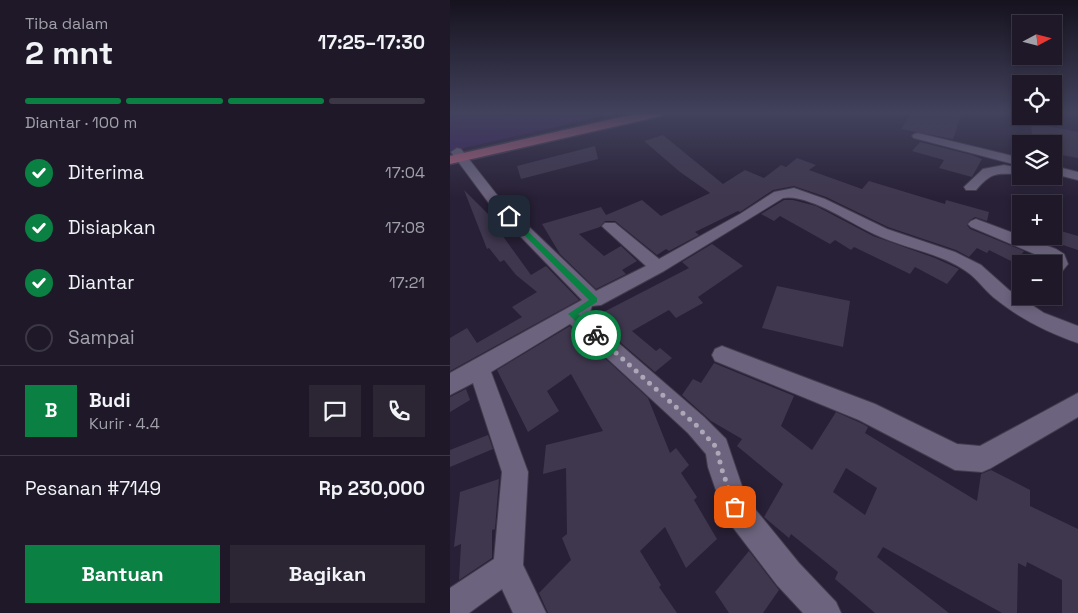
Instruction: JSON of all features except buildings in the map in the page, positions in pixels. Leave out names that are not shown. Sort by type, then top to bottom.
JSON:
[{"type":"main road","points":[[454,156],[518,141]]},
{"type":"main road","points":[[454,156],[526,141]]},
{"type":"street","points":[[936,141],[1012,160]]},
{"type":"street","points":[[454,156],[496,203],[594,300]]},
{"type":"street","points":[[971,188],[982,174],[996,169],[1012,170]]},
{"type":"street","points":[[1062,172],[1078,176]]},
{"type":"street","points":[[450,385],[594,300],[658,267],[744,218],[779,195],[794,192],[820,202],[882,232],[949,256],[975,268],[1003,295],[1012,298]]},
{"type":"street","points":[[976,224],[1053,255]]},
{"type":"street","points":[[610,226],[658,267]]},
{"type":"street","points":[[1026,305],[1037,318],[1078,335]]},
{"type":"street","points":[[572,314],[690,419],[717,448],[721,467],[735,507],[788,574],[825,613]]},
{"type":"street","points":[[722,355],[868,412],[955,458],[982,459],[1078,404]]},
{"type":"street","points":[[479,368],[515,472],[508,567],[530,613]]},
{"type":"street","points":[[450,607],[508,567]]},
{"type":"shaded area","points":[[450,141],[496,141],[450,151]]},
{"type":"way so far","points":[[596,335],[696,425],[717,448],[721,467],[735,507]]},
{"type":"route","points":[[509,216],[594,300],[572,314],[596,335]]}]
